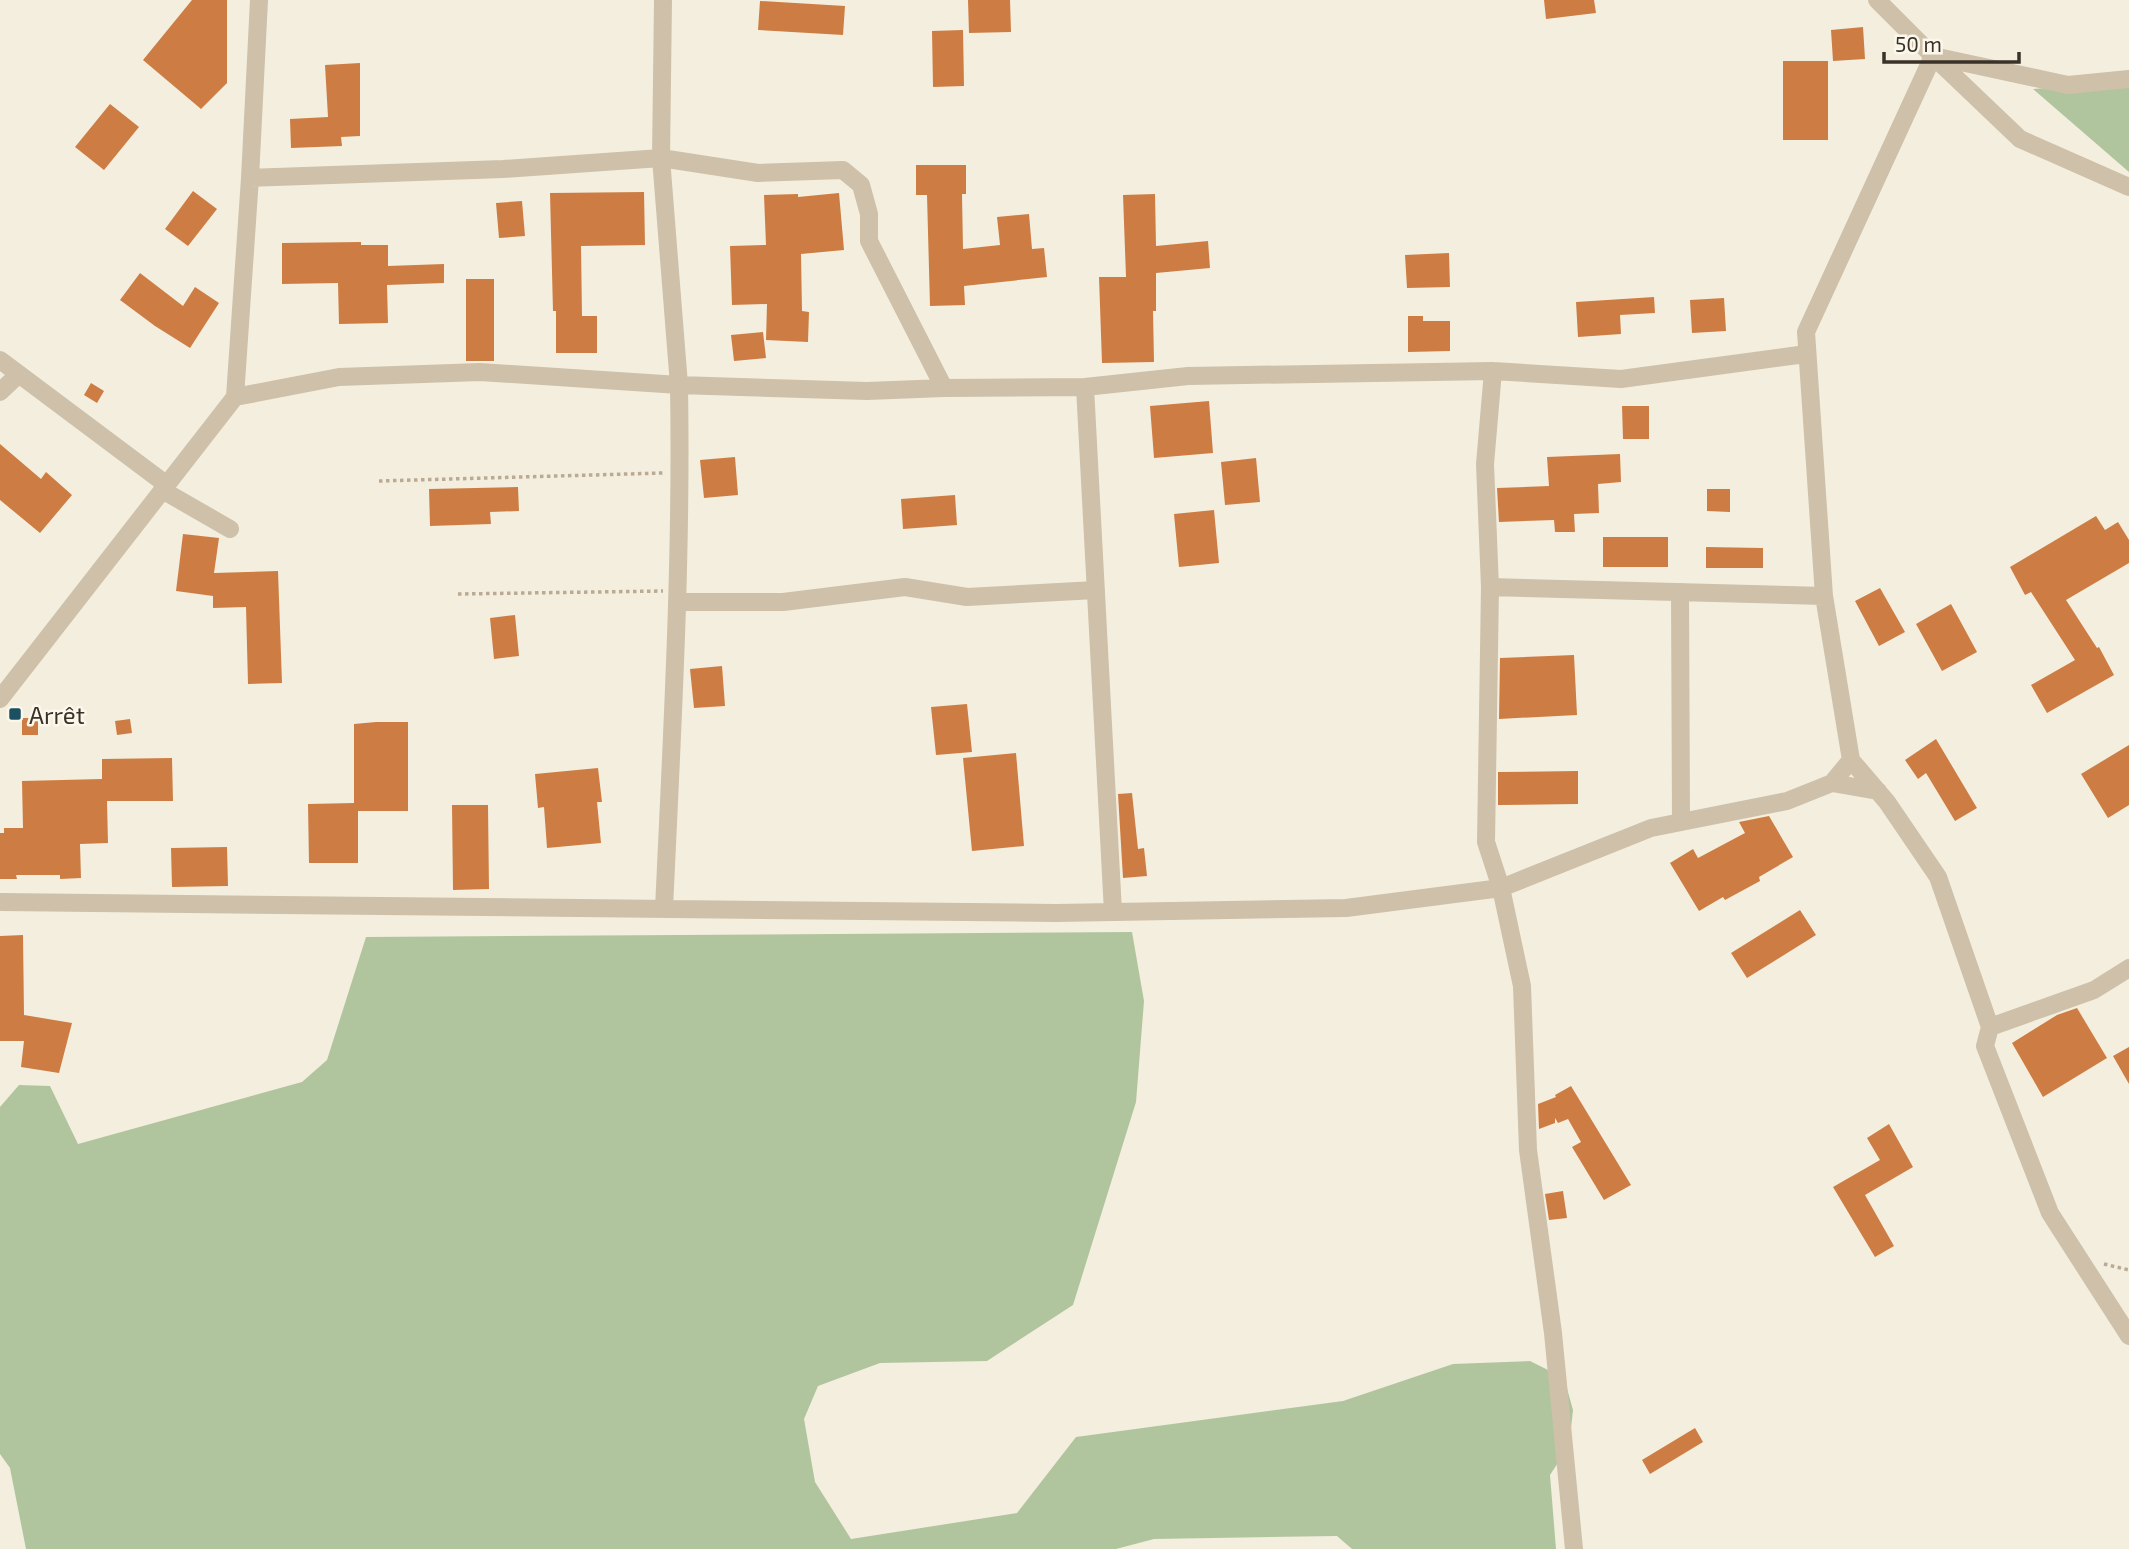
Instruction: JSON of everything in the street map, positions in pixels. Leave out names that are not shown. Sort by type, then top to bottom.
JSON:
[{"type":"street","points":[[0,699],[235,397],[259,0]]},
{"type":"street","points":[[663,0],[661,158],[680,385],[681,472],[664,909]]},
{"type":"street","points":[[1877,0],[2020,139],[2129,187]]},
{"type":"street","points":[[1933,56],[2068,85],[2129,79]]},
{"type":"street","points":[[1933,56],[1806,332],[1824,596],[1851,760],[1878,791],[1938,877],[1990,1027],[1985,1046],[2050,1213],[2129,1336]]},
{"type":"street","points":[[250,178],[503,169],[661,158],[758,173],[843,170],[860,185],[869,214],[869,241],[944,388]]},
{"type":"street","points":[[235,397],[339,377],[480,372],[680,385],[867,391],[1085,387],[1188,376],[1493,371],[1621,379],[1806,354]]},
{"type":"street","points":[[0,360],[167,485]]},
{"type":"street","points":[[1493,371],[1485,464],[1490,587],[1486,842],[1501,888],[1522,986],[1528,1150],[1553,1334],[1574,1549]]},
{"type":"street","points":[[0,392],[19,374]]},
{"type":"street","points":[[1085,387],[1113,912]]},
{"type":"street","points":[[167,485],[164,491],[230,529]]},
{"type":"street","points":[[678,596],[783,602],[905,587],[967,597],[1096,590]]},
{"type":"street","points":[[1490,587],[1824,596]]},
{"type":"street","points":[[1680,592],[1681,821]]},
{"type":"street","points":[[0,902],[1113,912],[1346,908],[1501,888],[1651,828],[1787,801],[1832,783],[1851,760]]},
{"type":"street","points":[[1832,783],[1878,791]]},
{"type":"street","points":[[1990,1027],[2094,990],[2129,968]]},
{"type":"path","points":[[379,481],[681,472]]},
{"type":"path","points":[[458,594],[678,596]]},
{"type":"green space","points":[[2129,82],[2129,172],[2033,89]]},
{"type":"green space","points":[[1132,932],[1144,1001],[1136,1102],[1073,1305],[987,1361],[880,1363],[818,1386],[804,1419],[815,1482],[851,1539],[1017,1513],[1076,1437],[1343,1401],[1453,1364],[1530,1361],[1564,1378],[1573,1410],[1569,1446],[1550,1475],[1556,1549],[1352,1549],[1337,1536],[1154,1539],[1116,1549],[26,1549],[10,1468],[0,1454],[0,1107],[19,1085],[50,1086],[78,1144],[302,1082],[327,1060],[366,937]]},
{"type":"building","points":[[192,0],[227,0],[227,83],[201,109],[143,60]]},
{"type":"building","points":[[968,0],[1010,0],[1011,32],[969,33]]},
{"type":"building","points":[[1544,0],[1594,0],[1596,13],[1546,19]]},
{"type":"building","points":[[760,1],[845,6],[843,35],[758,30]]},
{"type":"building","points":[[1863,27],[1865,59],[1833,61],[1831,30]]},
{"type":"building","points":[[963,30],[964,86],[933,87],[932,31]]},
{"type":"building","points":[[1783,61],[1828,61],[1828,140],[1783,140]]},
{"type":"building","points":[[360,63],[360,136],[341,137],[342,146],[291,148],[290,119],[328,117],[325,65]]},
{"type":"building","points":[[110,104],[139,127],[104,170],[75,147]]},
{"type":"building","points":[[916,165],[966,165],[966,194],[962,194],[963,249],[1000,245],[997,217],[1029,214],[1032,249],[1044,248],[1047,277],[964,286],[965,305],[930,306],[927,195],[916,195]]},
{"type":"building","points":[[193,191],[217,209],[188,246],[165,229]]},
{"type":"building","points":[[644,192],[645,245],[581,246],[582,316],[597,316],[597,353],[556,353],[550,193]]},
{"type":"building","points":[[839,193],[844,250],[801,254],[802,311],[809,312],[808,342],[766,340],[767,304],[732,305],[730,246],[766,245],[764,195],[798,194],[798,197]]},
{"type":"building","points":[[1155,194],[1156,246],[1208,241],[1210,268],[1156,273],[1156,311],[1153,311],[1154,362],[1102,363],[1099,277],[1126,277],[1123,195]]},
{"type":"building","points":[[522,201],[525,236],[499,238],[496,203]]},
{"type":"building","points":[[361,242],[361,245],[388,245],[388,266],[444,264],[444,283],[387,285],[388,323],[339,324],[338,283],[282,284],[282,243]]},
{"type":"building","points":[[1449,253],[1450,287],[1407,288],[1405,255]]},
{"type":"building","points":[[140,273],[183,306],[195,287],[219,303],[190,348],[120,300]]},
{"type":"building","points":[[466,279],[494,279],[494,361],[466,361]]},
{"type":"building","points":[[1654,297],[1655,313],[1620,315],[1621,334],[1578,337],[1576,302]]},
{"type":"building","points":[[1724,298],[1726,331],[1692,333],[1690,300]]},
{"type":"building","points":[[1408,316],[1423,316],[1423,321],[1450,321],[1450,351],[1408,352]]},
{"type":"building","points":[[763,332],[766,358],[734,361],[731,335]]},
{"type":"building","points":[[91,383],[104,391],[97,403],[84,395]]},
{"type":"building","points":[[1209,401],[1213,453],[1154,458],[1150,406]]},
{"type":"building","points":[[1622,406],[1649,406],[1649,439],[1623,439]]},
{"type":"building","points":[[0,444],[41,479],[46,472],[72,495],[40,533],[0,500]]},
{"type":"building","points":[[1620,454],[1621,482],[1598,484],[1599,513],[1574,514],[1575,532],[1555,532],[1554,520],[1499,522],[1497,488],[1549,486],[1547,457]]},
{"type":"building","points":[[735,457],[738,495],[704,498],[700,460]]},
{"type":"building","points":[[1256,458],[1260,502],[1225,505],[1221,462]]},
{"type":"building","points":[[518,487],[519,511],[490,512],[491,524],[430,526],[429,489]]},
{"type":"building","points":[[1707,489],[1730,489],[1730,512],[1707,511]]},
{"type":"building","points":[[955,495],[957,525],[903,529],[901,499]]},
{"type":"building","points":[[1214,510],[1219,563],[1179,567],[1174,514]]},
{"type":"building","points":[[2096,516],[2105,530],[2118,522],[2129,540],[2129,563],[2066,600],[2097,648],[2099,647],[2114,675],[2047,713],[2031,685],[2075,660],[2031,592],[2025,595],[2010,567]]},
{"type":"building","points":[[183,534],[219,538],[214,573],[278,571],[282,683],[248,684],[246,607],[213,608],[213,596],[176,591]]},
{"type":"building","points":[[1603,537],[1668,537],[1668,567],[1603,567]]},
{"type":"building","points":[[1706,547],[1763,548],[1763,568],[1706,568]]},
{"type":"building","points":[[1880,588],[1905,632],[1879,646],[1855,601]]},
{"type":"building","points":[[1951,604],[1977,652],[1942,671],[1916,624]]},
{"type":"building","points":[[515,615],[519,656],[494,659],[490,618]]},
{"type":"building","points":[[1574,655],[1577,715],[1499,719],[1500,658]]},
{"type":"building","points":[[722,666],[725,706],[694,708],[690,669]]},
{"type":"building","points":[[967,704],[972,752],[936,755],[931,707]]},
{"type":"building","points":[[22,718],[38,718],[38,735],[22,735]]},
{"type":"building","points":[[130,719],[132,733],[117,735],[115,721]]},
{"type":"building","points":[[408,722],[408,811],[358,811],[358,863],[309,863],[308,804],[354,803],[354,724]]},
{"type":"building","points":[[1936,739],[1977,808],[1955,821],[1926,773],[1918,779],[1905,760]]},
{"type":"building","points":[[2129,745],[2129,805],[2108,818],[2081,774]]},
{"type":"building","points":[[1016,753],[1024,846],[972,851],[963,758]]},
{"type":"building","points":[[172,758],[173,801],[107,801],[108,843],[80,844],[81,878],[16,875],[17,879],[0,879],[0,833],[4,833],[4,828],[23,828],[22,781],[102,779],[102,759]]},
{"type":"building","points":[[598,768],[602,802],[597,802],[601,843],[547,848],[544,807],[538,808],[535,774]]},
{"type":"building","points":[[1578,771],[1578,804],[1498,805],[1498,772]]},
{"type":"building","points":[[1132,793],[1138,849],[1144,848],[1147,876],[1123,878],[1118,794]]},
{"type":"building","points":[[452,805],[488,805],[489,889],[453,890]]},
{"type":"building","points":[[1769,816],[1793,857],[1759,877],[1760,881],[1699,911],[1670,863],[1693,849],[1698,858],[1745,833],[1739,822]]},
{"type":"building","points":[[227,847],[228,886],[172,887],[171,848]]},
{"type":"building","points":[[1800,910],[1816,935],[1747,978],[1731,953]]},
{"type":"building","points":[[23,935],[24,1015],[72,1023],[59,1073],[21,1067],[24,1041],[0,1041],[0,936]]},
{"type":"building","points":[[2077,1008],[2107,1058],[2043,1097],[2012,1043],[2057,1015]]},
{"type":"building","points":[[2129,1047],[2129,1084],[2113,1056]]},
{"type":"building","points":[[1571,1086],[1631,1185],[1604,1200],[1572,1147],[1581,1142],[1568,1119],[1558,1123],[1555,1118],[1555,1123],[1539,1129],[1538,1104],[1556,1097],[1555,1095]]},
{"type":"building","points":[[1889,1124],[1913,1167],[1865,1195],[1894,1246],[1875,1257],[1833,1187],[1880,1160],[1867,1138]]},
{"type":"building","points":[[1563,1191],[1567,1218],[1549,1220],[1545,1194]]},
{"type":"building","points":[[1695,1428],[1703,1442],[1650,1474],[1642,1460]]},
{"type":"place","name":"Arrêt","points":[[15,714]]}]
